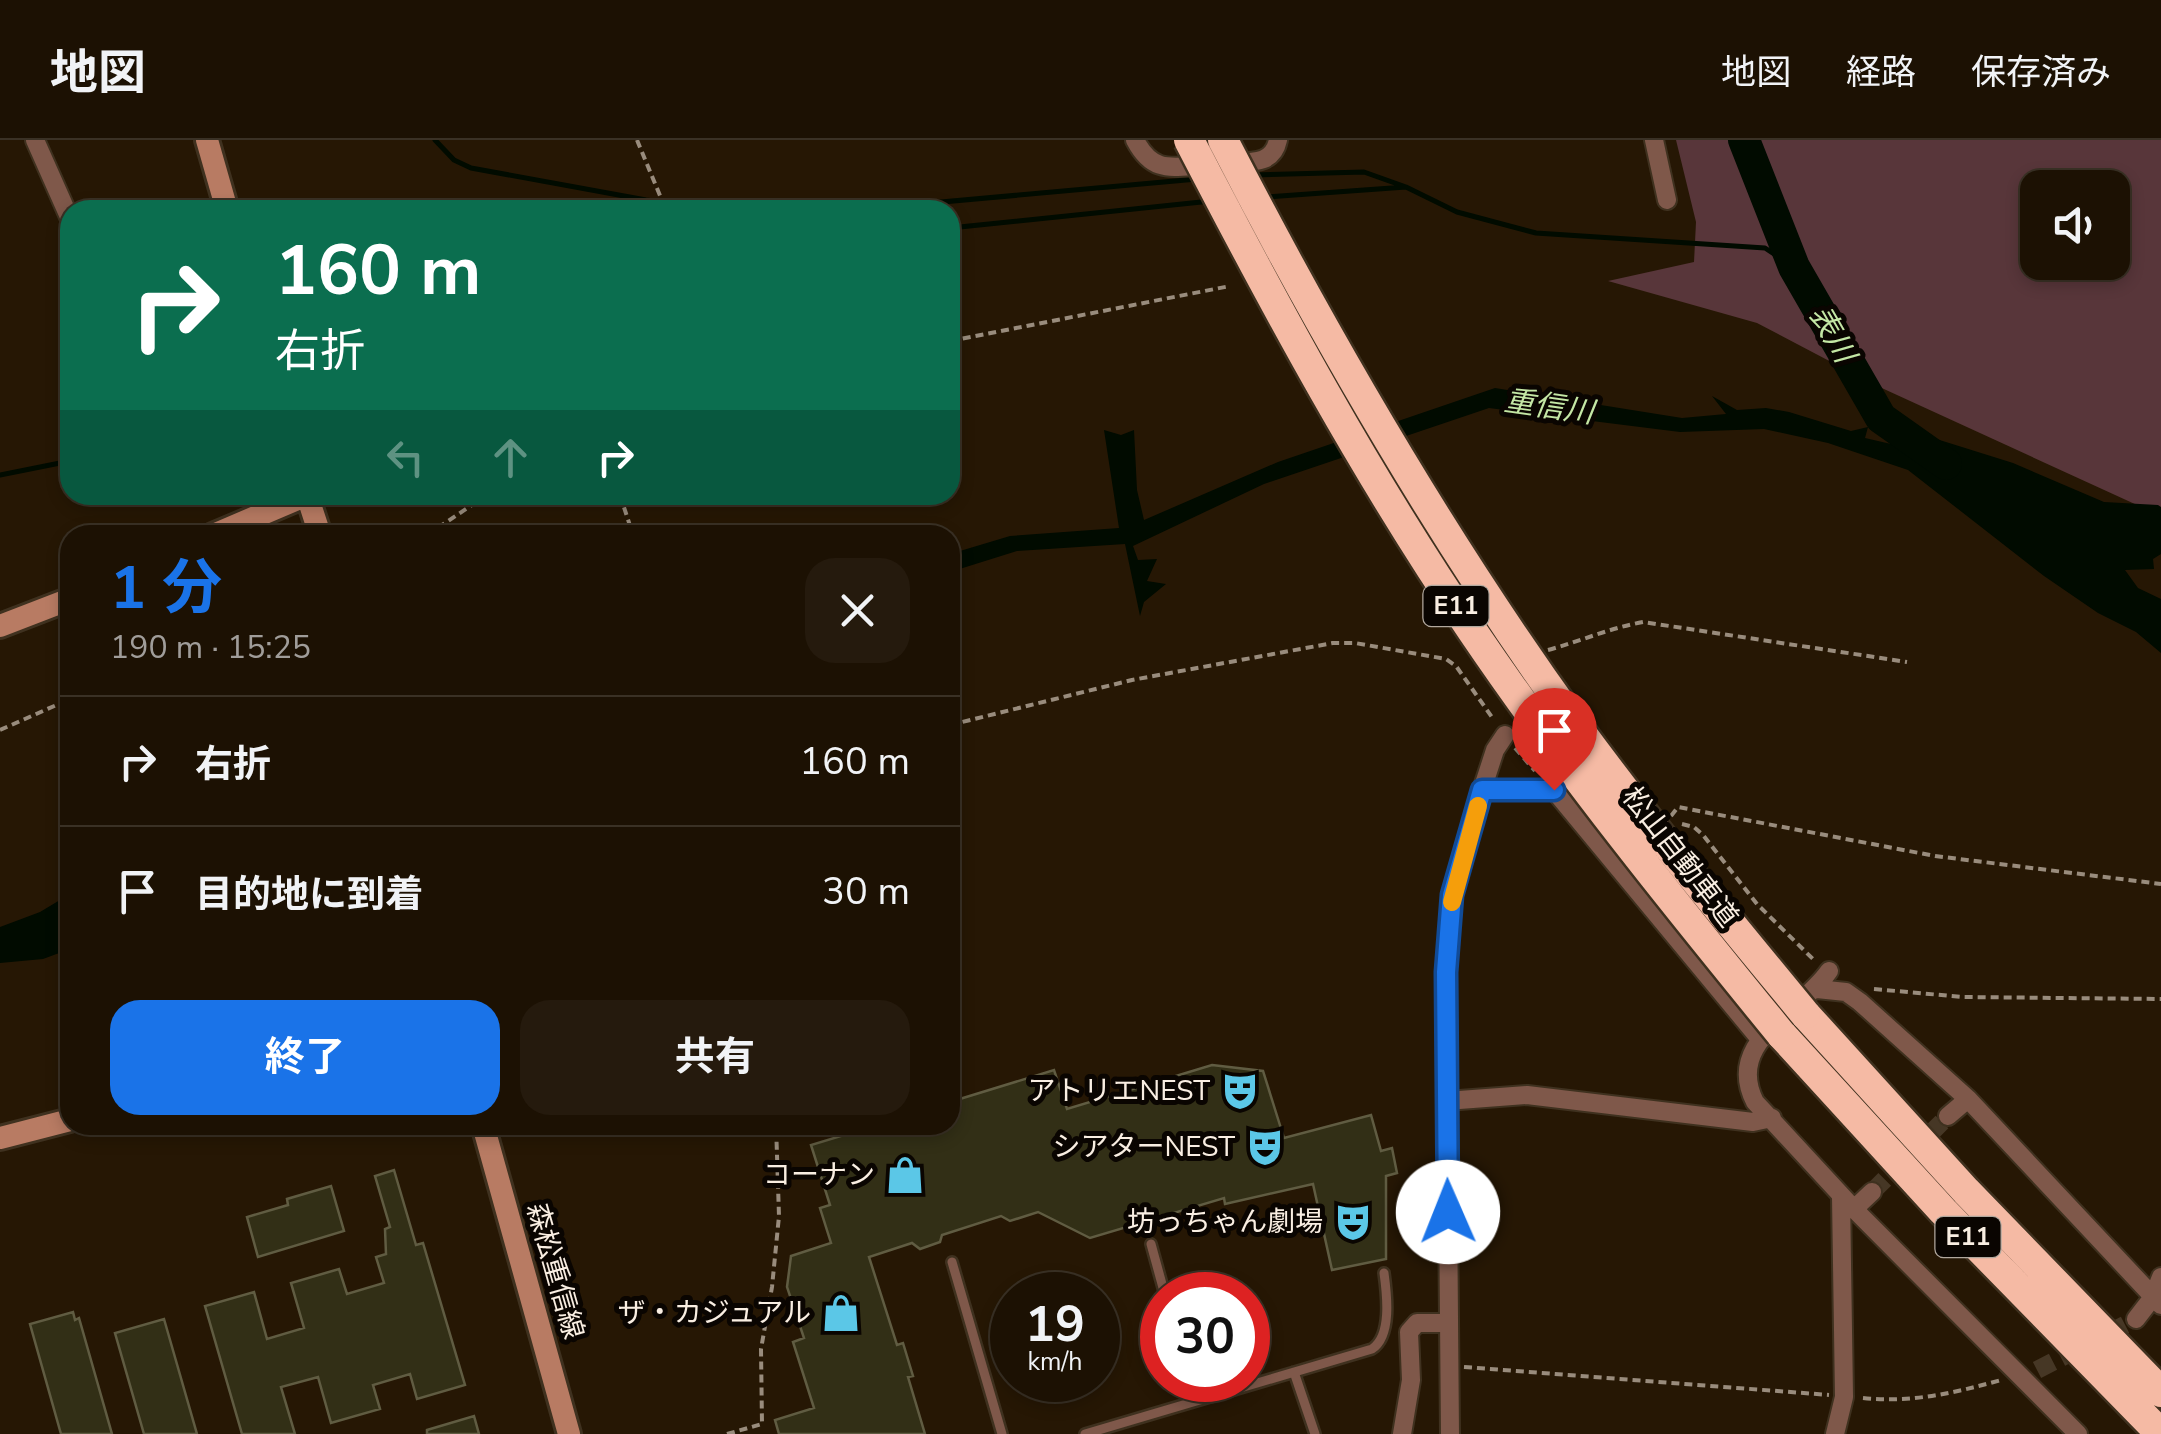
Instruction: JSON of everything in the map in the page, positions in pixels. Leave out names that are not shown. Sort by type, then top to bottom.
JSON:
[{"type":"highway","name":"松山自動車道","points":[[1190,140],[1299,348],[1386,497],[1472,630],[1647,871],[2161,1392]]},
{"type":"highway","name":"松山自動車道","points":[[1223,140],[1325,333],[1413,482],[1574,723],[1790,1019],[1943,1211],[2161,1434]]},
{"type":"main road","points":[[207,140],[224,200]]},
{"type":"main road","points":[[236,525],[283,505]]},
{"type":"main road","points":[[0,626],[60,603]]},
{"type":"main road","points":[[0,1138],[60,1123]]},
{"type":"main road","name":"森松重信線","points":[[486,1135],[569,1434]]},
{"type":"street","points":[[35,140],[61,200]]},
{"type":"street","points":[[1135,140],[1144,158],[1154,166],[1186,166],[1268,158],[1276,152],[1278,140]]},
{"type":"street","points":[[1654,140],[1666,200]]},
{"type":"street","points":[[1450,1434],[1446,972],[1452,895],[1482,790],[1504,735]]},
{"type":"street","points":[[1482,790],[1554,790],[1790,1019]]},
{"type":"street","points":[[1829,972],[1790,1019],[1748,1058],[1748,1088],[1755,1102],[1848,1202],[2028,1372],[2078,1434]]},
{"type":"street","points":[[1790,1019],[1846,992],[1860,1002],[1968,1099],[2157,1301]]},
{"type":"street","points":[[1446,1101],[1527,1096],[1753,1122],[1772,1118]]},
{"type":"street","points":[[1948,1116],[1968,1099]]},
{"type":"street","points":[[1848,1202],[1872,1192]]},
{"type":"street","points":[[1835,1434],[1844,1396],[1848,1202]]},
{"type":"street","points":[[2136,1319],[2157,1301],[2161,1277]]},
{"type":"street","points":[[1402,1434],[1411,1380],[1409,1332],[1417,1323],[1449,1323]]},
{"type":"lane","points":[[1150,1244],[1158,1272]]},
{"type":"lane","points":[[952,1262],[1002,1434]]},
{"type":"lane","points":[[1270,1379],[1380,1344],[1384,1273]]},
{"type":"lane","points":[[1294,1372],[1315,1434]]},
{"type":"lane","points":[[1085,1434],[1193,1402]]},
{"type":"lane","points":[[1129,1421],[1134,1434]]},
{"type":"path","points":[[637,140],[662,200]]},
{"type":"path","points":[[960,338],[1230,286]]},
{"type":"path","points":[[442,525],[472,505]]},
{"type":"path","points":[[1582,641],[1614,627],[1643,622],[1907,662]]},
{"type":"path","points":[[0,730],[60,703]]},
{"type":"path","points":[[1668,820],[1678,807],[1936,856],[2161,884]]},
{"type":"path","points":[[727,1434],[762,1424],[761,1349],[772,1287],[778,1216],[776,1135]]},
{"type":"path","points":[[1450,1366],[1898,1402],[1948,1394],[2028,1372]]},
{"type":"shaded area","points":[[1676,140],[2161,140],[2161,516],[1873,384],[1757,323],[1608,281],[1694,262],[1696,222]]},
{"type":"water","name":"重信川","points":[[1495,388],[1682,418],[1726,414],[1712,396],[1737,410],[1766,408],[1789,412],[1851,431],[1868,427],[1865,438],[1891,444],[1930,437],[2013,463],[2104,502],[2161,507],[2161,554],[2153,559],[2154,569],[2125,570],[2138,588],[2161,599],[2161,653],[2136,632],[2098,613],[2044,576],[1908,470],[1828,443],[1764,429],[1680,432],[1489,408],[1264,484],[1133,546],[1138,560],[1157,559],[1147,581],[1166,584],[1144,602],[1140,616],[1125,544],[1017,551],[960,569],[960,551],[1010,536],[1119,528],[1104,430],[1121,435],[1134,430],[1137,490],[1144,520],[1278,462]]},
{"type":"water","points":[[60,900],[60,953],[43,959],[0,963],[0,927]]},
{"type":"building","points":[[1212,1065],[1263,1071],[1284,1138],[1371,1115],[1381,1151],[1392,1148],[1397,1173],[1386,1176],[1386,1259],[1332,1270],[1313,1184],[1225,1204],[1224,1198],[1090,1238],[1038,1212],[1010,1221],[1001,1216],[942,1235],[940,1242],[920,1249],[912,1243],[869,1257],[897,1345],[903,1343],[913,1376],[908,1377],[925,1434],[779,1434],[775,1420],[814,1408],[793,1342],[804,1338],[787,1287],[791,1256],[831,1243],[820,1208],[830,1205],[811,1145],[844,1135],[960,1135],[960,1099],[1054,1070],[1067,1109]]},
{"type":"building","points":[[394,1170],[416,1245],[423,1243],[465,1385],[417,1399],[410,1374],[373,1385],[380,1409],[331,1423],[318,1377],[281,1387],[295,1434],[242,1434],[205,1306],[254,1292],[267,1339],[304,1328],[291,1283],[339,1269],[347,1294],[384,1283],[376,1257],[386,1254],[385,1229],[390,1227],[375,1176]]},
{"type":"building","points":[[331,1186],[344,1231],[258,1257],[247,1217],[288,1205],[287,1199]]},
{"type":"building","points":[[73,1312],[75,1320],[79,1318],[112,1434],[61,1434],[30,1324]]},
{"type":"building","points":[[164,1319],[197,1434],[144,1434],[115,1333]]},
{"type":"building","points":[[474,1416],[479,1434],[427,1434],[427,1430]]},
{"type":"waterway","points":[[435,140],[454,160],[471,168],[646,200]]},
{"type":"waterway","name":"表川","points":[[1744,140],[1794,267],[1881,418],[1946,464]]},
{"type":"waterway","points":[[1253,175],[1364,172],[1406,187]]},
{"type":"waterway","points":[[960,200],[1197,179]]},
{"type":"waterway","points":[[1266,197],[1406,187],[1457,212],[1536,233],[1765,248],[1794,267]]},
{"type":"waterway","points":[[960,227],[1211,201]]},
{"type":"waterway","points":[[0,475],[60,463]]},
{"type":"tunnel","points":[[1872,1192],[1948,1116]]},
{"type":"tunnel","points":[[2037,1370],[2136,1319]]},
{"type":"slow traffic","points":[[1452,902],[1478,806]]},
{"type":"place","name":"アトリエNEST","points":[[1240,1091]]},
{"type":"place","name":"シアターNEST","points":[[1265,1147]]},
{"type":"place","name":"コーナン","points":[[905,1175]]},
{"type":"place","name":"坊っちゃん劇場","points":[[1353,1222]]},
{"type":"place","name":"ザ・カジュアル","points":[[841,1313]]},
{"type":"route","points":[[1448,1212],[1446,972],[1452,895],[1482,790],[1554,790]]}]
